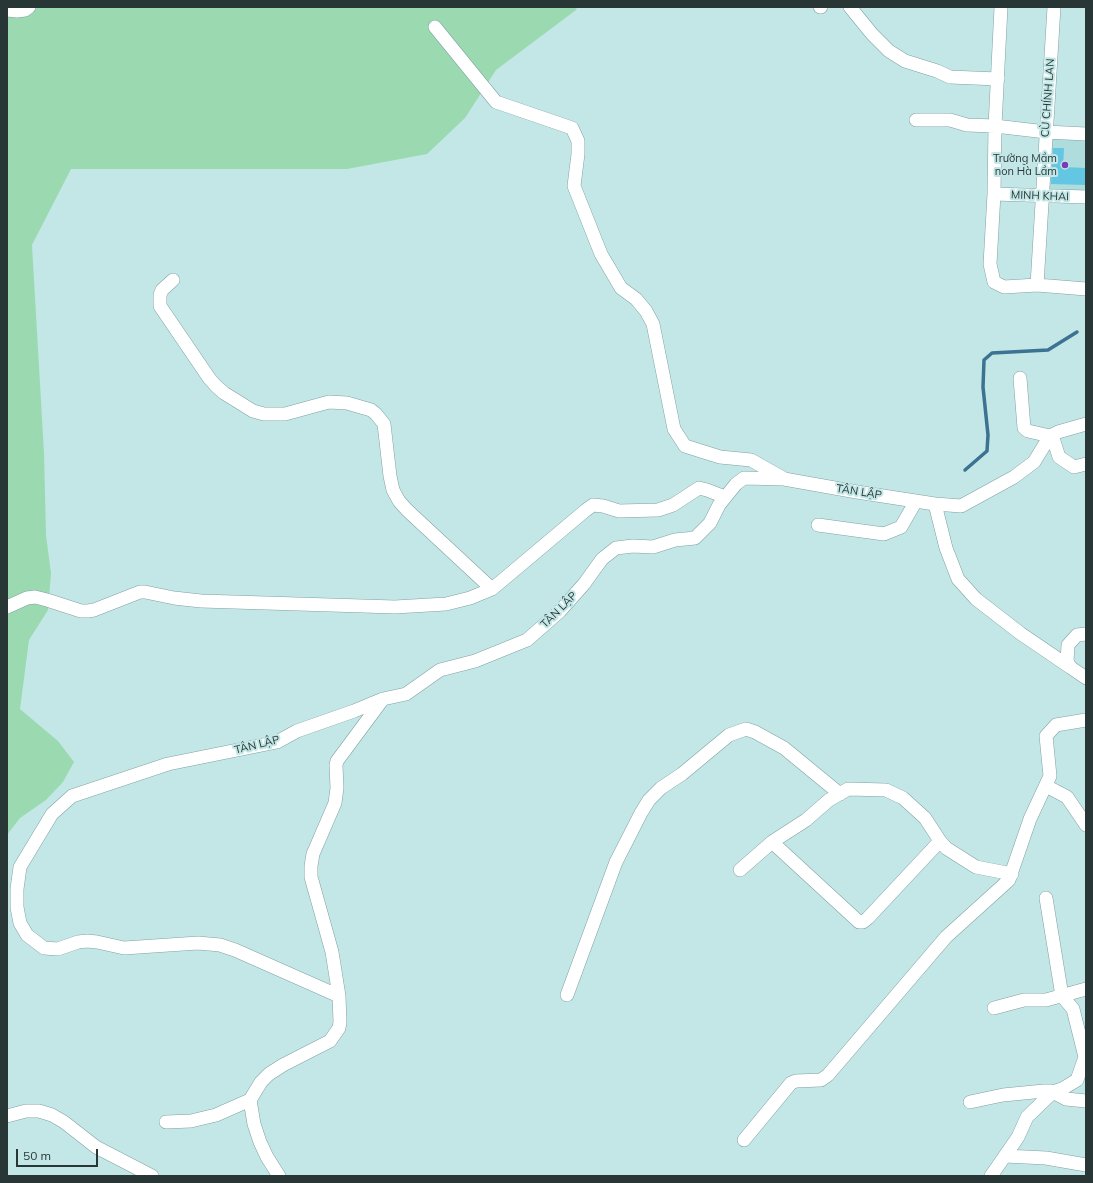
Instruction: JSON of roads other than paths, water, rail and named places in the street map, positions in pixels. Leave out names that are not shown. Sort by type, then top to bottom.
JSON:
[{"type":"street","points":[[7,10],[25,10],[29,7]]},
{"type":"street","points":[[850,7],[872,34],[889,51],[905,61],[938,71],[950,77],[998,80]]},
{"type":"street","points":[[1001,7],[990,264],[994,282],[1004,287],[1037,285],[1086,289]]},
{"type":"street","name":"CÙ CHÍNH LAN","points":[[1037,285],[1054,7]]},
{"type":"street","points":[[435,27],[496,102],[572,128],[578,141],[574,186],[601,254],[621,288],[636,299],[646,311],[653,324],[674,429],[685,446],[720,457],[751,460],[784,479]]},
{"type":"street","points":[[916,120],[950,120],[967,125],[1086,134]]},
{"type":"street","name":"MINH KHAI","points":[[994,194],[1086,197]]},
{"type":"street","points":[[173,280],[162,290],[160,295],[160,306],[216,386],[224,393],[264,414],[285,414],[329,402],[347,403],[371,410],[384,424],[390,476],[393,490],[399,501],[492,589]]},
{"type":"street","points":[[1020,378],[1024,428],[1028,431],[1051,435],[1086,424]]},
{"type":"street","points":[[1051,435],[1059,457],[1074,467],[1086,464]]},
{"type":"street","name":"TÂN LẬP","points":[[339,996],[235,950],[220,945],[198,943],[124,948],[87,940],[58,949],[44,948],[27,935],[20,923],[17,907],[17,889],[20,867],[52,814],[72,796],[168,764],[277,742],[297,731],[383,699],[406,694],[440,670],[475,661],[527,640],[560,611],[584,584],[602,559],[616,548],[632,546],[653,547],[675,540],[695,538],[710,523],[725,497],[736,484],[744,478],[784,479],[935,504],[961,506],[1014,477],[1034,462],[1051,435]]},
{"type":"street","points":[[7,607],[28,598],[35,597],[88,611],[140,592],[201,601],[395,607],[446,604],[470,598],[492,589],[593,505],[603,506],[619,511],[658,510],[677,503],[699,488],[725,497]]},
{"type":"street","points":[[818,525],[884,534],[901,527],[916,501]]},
{"type":"street","points":[[935,504],[946,548],[958,579],[976,598],[1020,633],[1086,678]]},
{"type":"street","points":[[1070,667],[1067,661],[1068,644],[1077,635],[1086,634]]},
{"type":"street","points":[[166,1122],[191,1121],[216,1115],[250,1100],[269,1074],[283,1065],[330,1041],[336,1034],[340,1022],[339,996],[332,952],[311,877],[311,866],[313,854],[335,803],[337,788],[337,761],[383,699]]},
{"type":"street","points":[[744,1140],[791,1083],[796,1081],[821,1080],[828,1075],[946,937],[1009,880],[1030,819],[1050,776],[1046,736],[1056,725],[1086,720]]},
{"type":"street","points":[[567,995],[616,862],[649,800],[660,788],[682,774],[729,735],[746,730],[755,732],[784,748],[840,794]]},
{"type":"street","points":[[1046,786],[1067,798],[1086,825]]},
{"type":"street","points":[[740,870],[772,842],[806,820],[829,800],[848,789],[886,790],[903,798],[925,818],[946,848],[976,867],[1012,874]]},
{"type":"street","points":[[772,842],[858,922],[862,922],[868,918],[940,841]]},
{"type":"street","points":[[991,1176],[1018,1137],[1027,1117],[1053,1092],[1062,1089],[1076,1080],[1085,1057],[1073,1009],[1062,996],[1046,898]]},
{"type":"street","points":[[994,1008],[1024,1000],[1046,1000],[1086,988]]},
{"type":"street","points":[[970,1102],[1003,1095],[1044,1091],[1053,1092],[1066,1099],[1086,1101]]},
{"type":"street","points":[[250,1100],[254,1124],[260,1142],[267,1157],[279,1176]]},
{"type":"street","points":[[7,1116],[39,1111],[52,1115],[64,1122],[96,1147],[152,1176]]},
{"type":"street","points":[[1005,1156],[1046,1158],[1086,1165]]},
{"type":"waterway","points":[[965,470],[987,451],[988,435],[983,387],[984,360],[992,353],[1048,350],[1077,332]]},
{"type":"place","name":"Trường Mầm non Hà Lầm","points":[[1065,165]]}]
